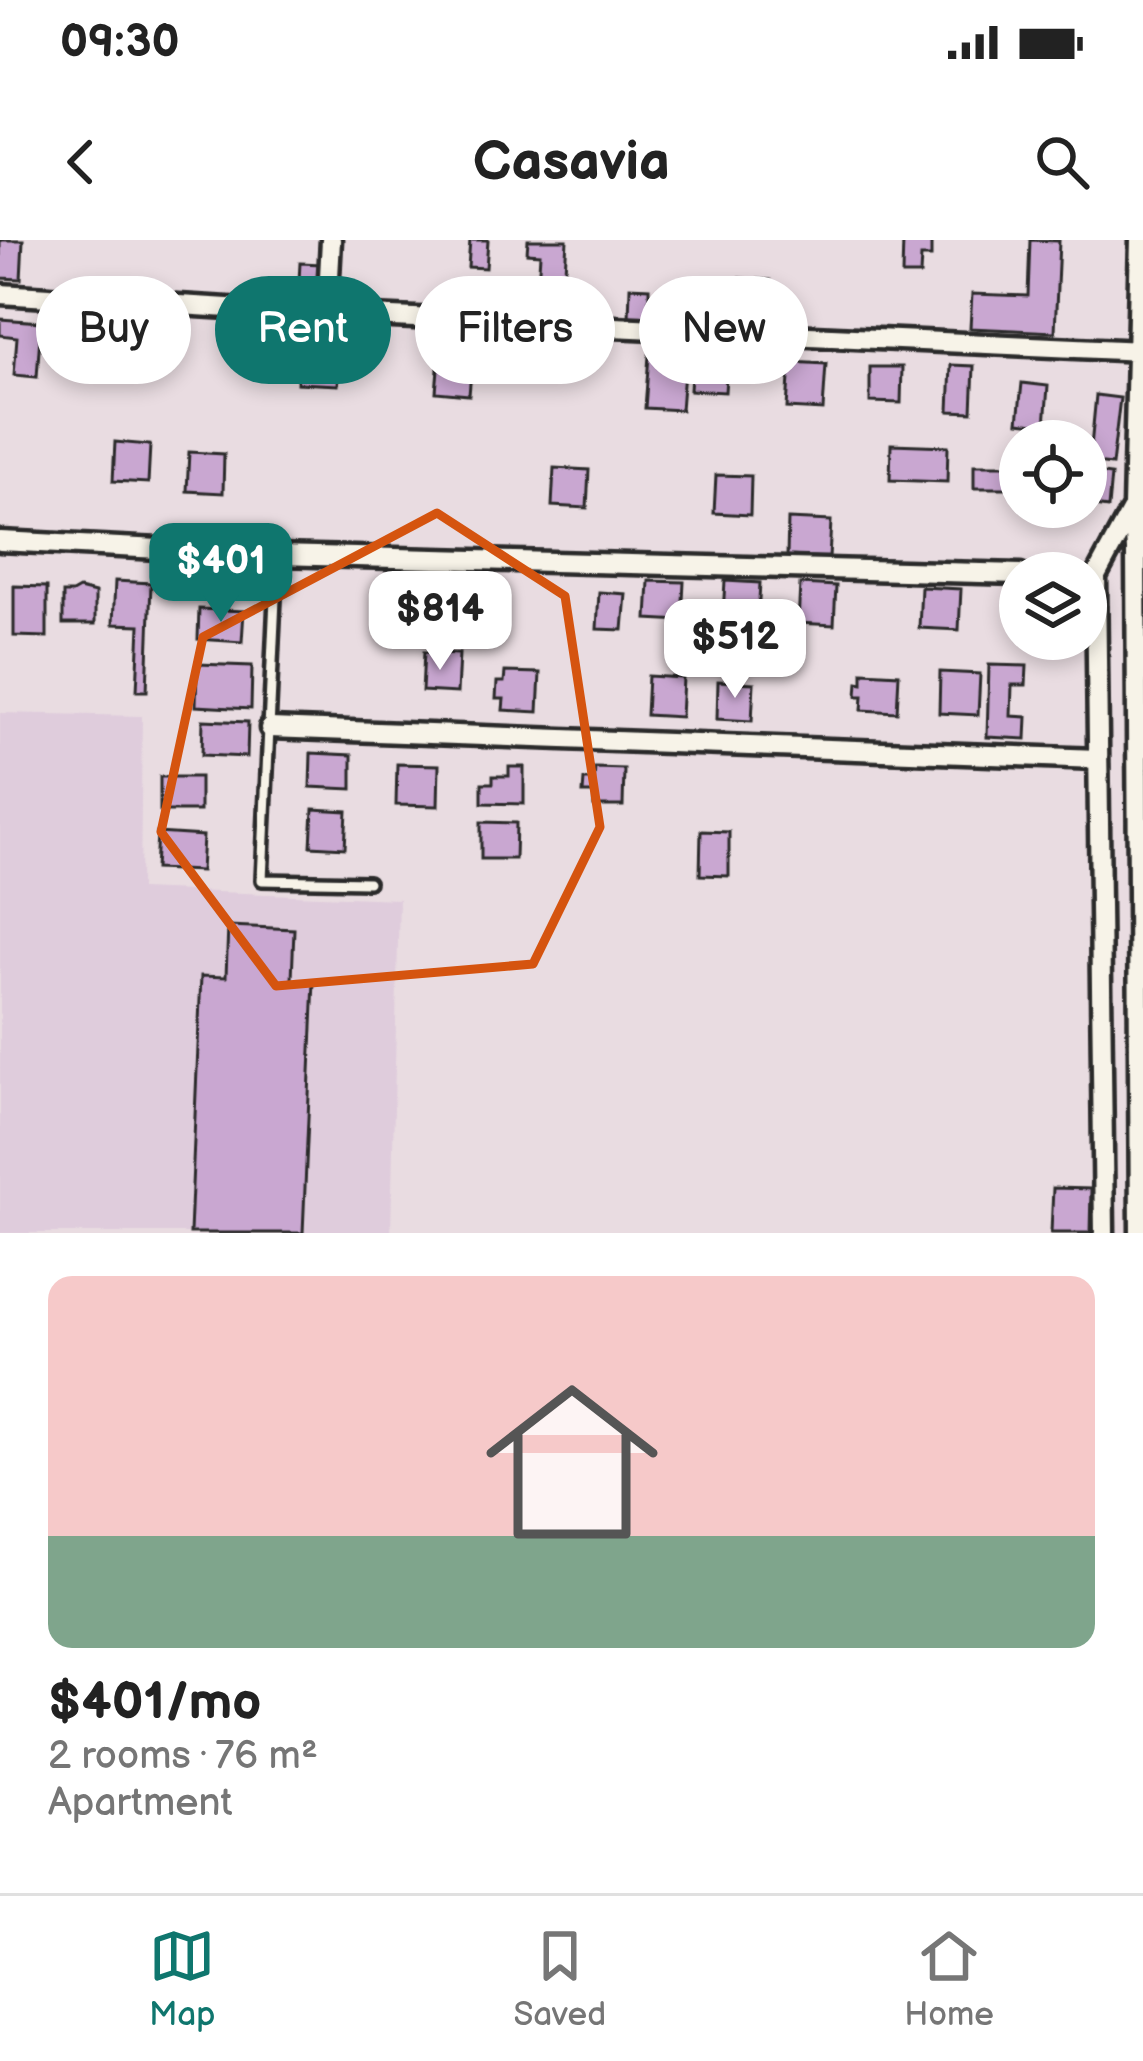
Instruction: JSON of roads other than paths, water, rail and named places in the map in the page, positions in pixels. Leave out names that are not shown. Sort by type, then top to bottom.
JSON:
[{"type":"street","points":[[329,276],[331,240]]},
{"type":"street","points":[[1140,240],[1133,507],[1139,550],[1140,1233]]},
{"type":"street","points":[[0,294],[215,307]]},
{"type":"street","points":[[391,317],[1140,351]]},
{"type":"street","points":[[1106,552],[1133,507]]},
{"type":"street","points":[[0,541],[277,555],[999,573]]},
{"type":"street","points":[[1094,660],[1104,1233]]},
{"type":"street","points":[[270,728],[1098,759]]},
{"type":"lane","points":[[277,555],[262,880],[368,882]]}]
